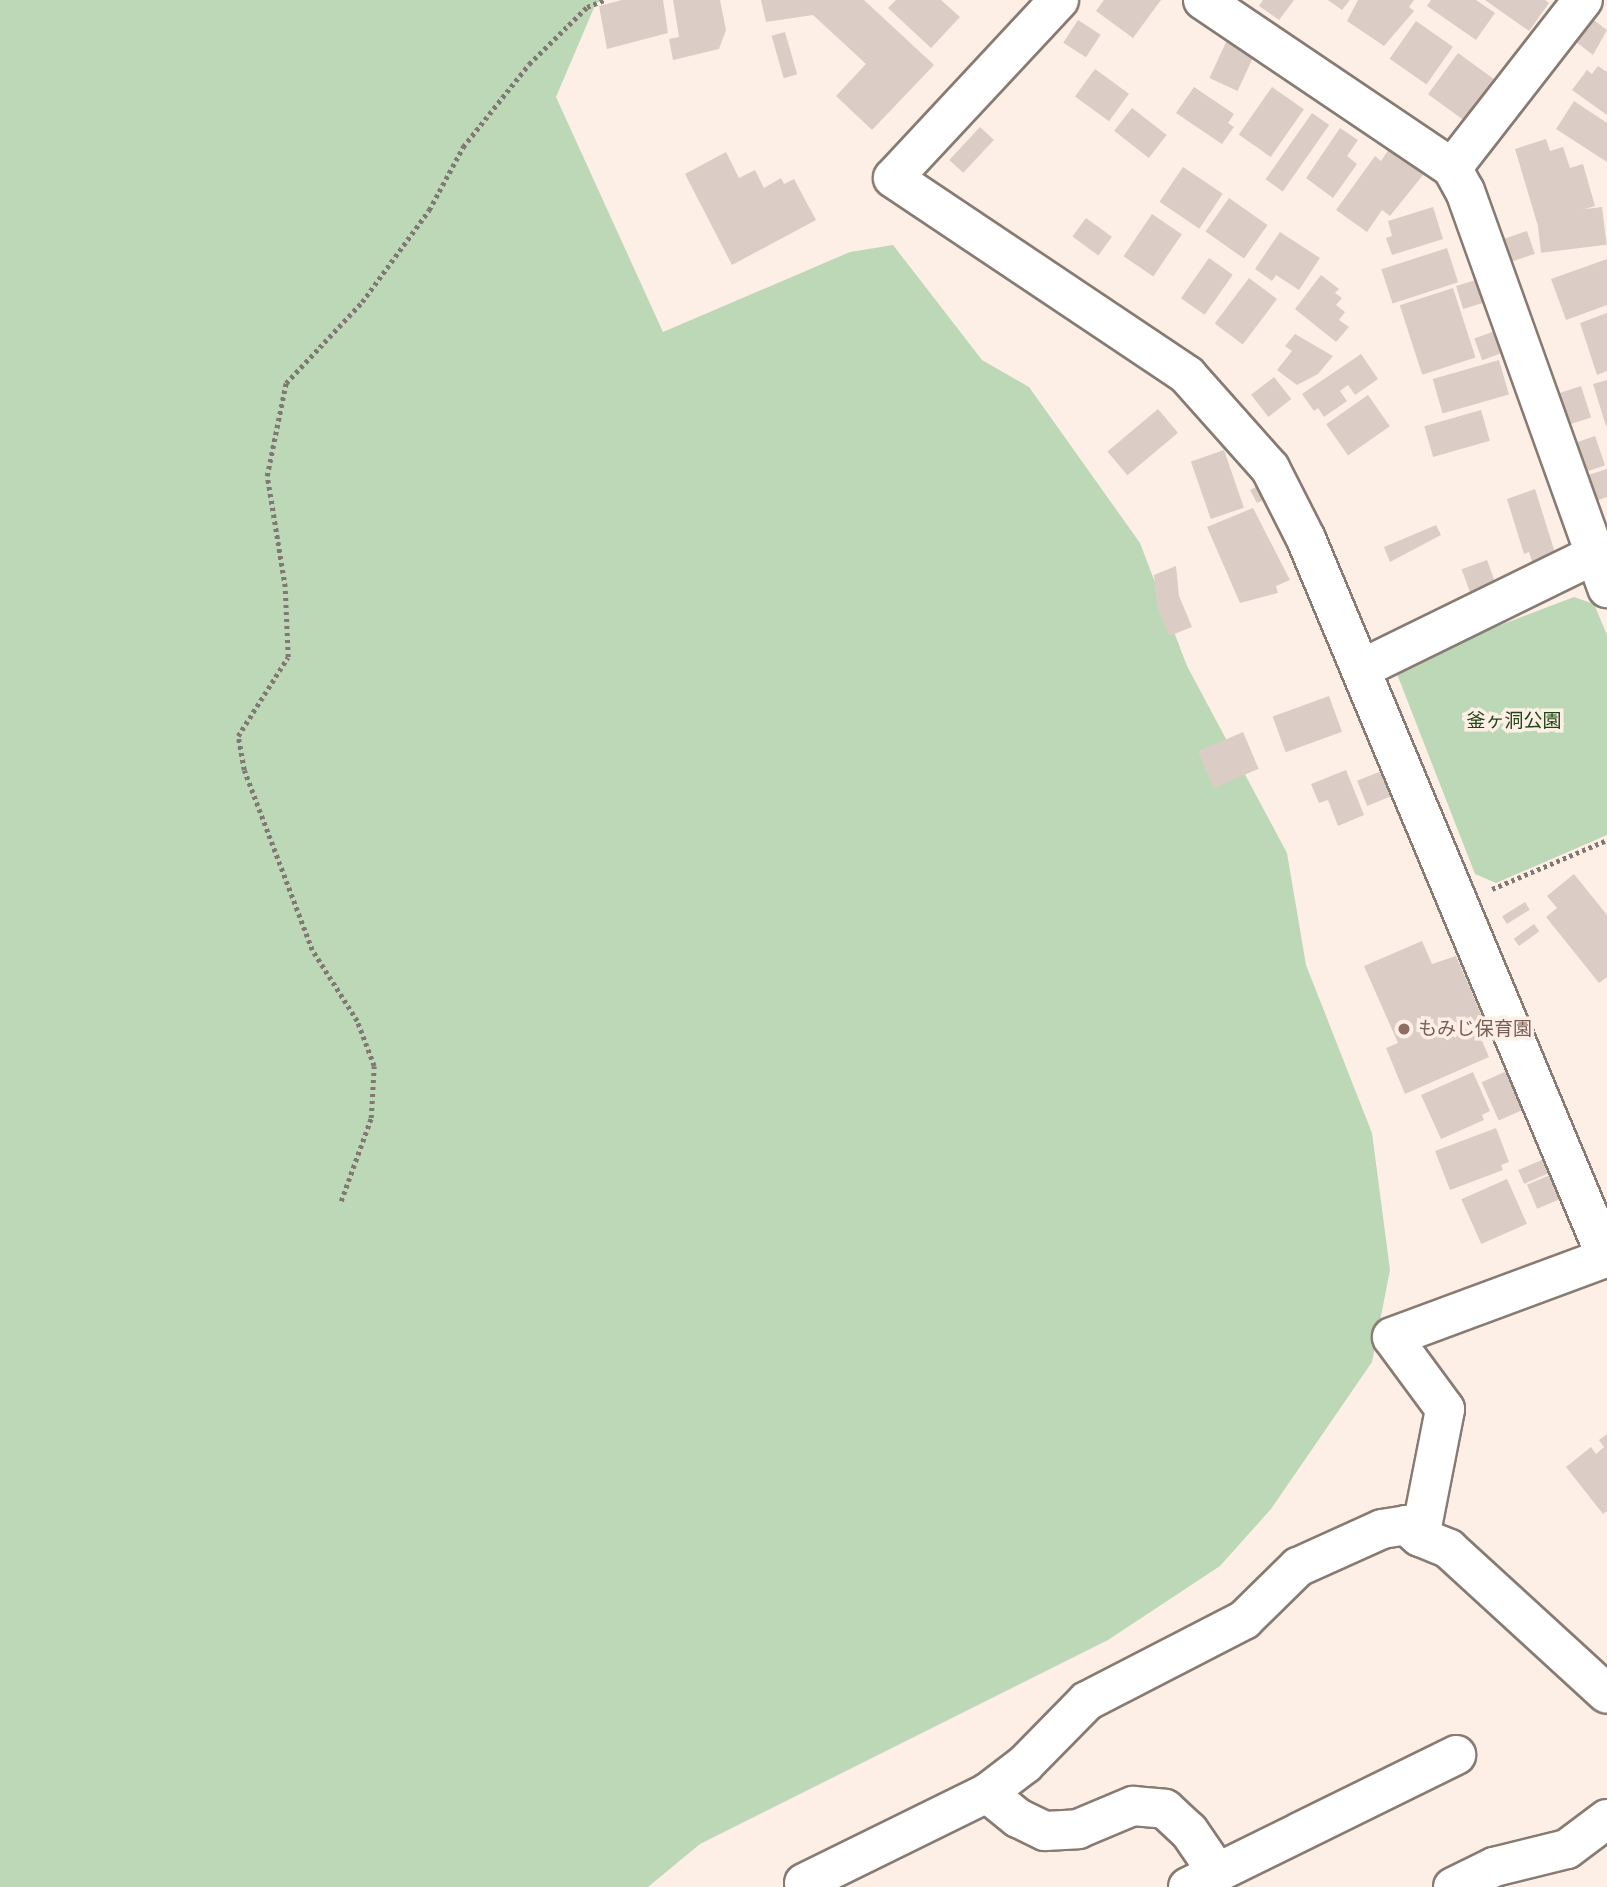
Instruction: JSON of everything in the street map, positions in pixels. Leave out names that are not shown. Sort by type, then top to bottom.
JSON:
[{"type":"street","points":[[1059,0],[893,178],[1143,342],[1214,400],[1270,468],[1306,539],[1607,1258],[1392,1337],[1445,1409],[1420,1537]]},
{"type":"street","points":[[1203,0],[1452,169],[1465,191],[1600,571],[1360,669]]},
{"type":"street","points":[[1452,169],[1583,0]]},
{"type":"street","points":[[804,1883],[987,1793],[1025,1764],[1072,1711],[1244,1620],[1298,1567],[1382,1530],[1406,1525],[1420,1537],[1449,1549],[1607,1695]]},
{"type":"street","points":[[987,1793],[1018,1818],[1045,1831],[1078,1829],[1133,1806],[1165,1809],[1189,1831],[1203,1880],[1457,1755]]},
{"type":"street","points":[[1453,1887],[1494,1867],[1567,1849],[1607,1819]]},
{"type":"path","points":[[341,1201],[371,1118],[374,1066],[357,1021],[312,950],[244,770],[238,736],[288,657],[285,587],[267,475],[286,383],[362,302],[429,210],[463,147],[529,64],[587,7],[604,0]]},
{"type":"path","points":[[1460,906],[1607,840]]},
{"type":"green space","points":[[0,0],[605,0],[596,3],[556,97],[663,332],[850,252],[893,245],[982,360],[1029,387],[1140,543],[1187,666],[1287,853],[1306,965],[1372,1133],[1390,1270],[1372,1362],[1271,1509],[1220,1566],[1108,1640],[700,1844],[648,1887],[0,1887]]},
{"type":"green space","name":"釜ヶ洞公園","points":[[1574,597],[1594,604],[1607,635],[1607,835],[1496,883],[1475,874],[1397,674],[1406,661]]},
{"type":"building","points":[[622,0],[663,0],[668,33],[607,49],[599,6]]},
{"type":"building","points":[[673,0],[720,0],[726,30],[719,49],[673,60],[669,39],[679,37]]},
{"type":"building","points":[[761,0],[864,0],[934,65],[872,130],[836,96],[866,64],[813,15],[766,22]]},
{"type":"building","points":[[896,0],[941,0],[960,17],[931,48],[888,8]]},
{"type":"building","points":[[1104,0],[1161,0],[1133,38],[1096,11]]},
{"type":"building","points":[[1263,0],[1294,0],[1279,20],[1259,6]]},
{"type":"building","points":[[1328,0],[1350,0],[1342,10]]},
{"type":"building","points":[[1358,0],[1414,0],[1409,7],[1414,11],[1384,46],[1347,21]]},
{"type":"building","points":[[1431,0],[1476,0],[1495,13],[1476,40],[1427,6]]},
{"type":"building","points":[[1485,0],[1545,0],[1549,3],[1529,31]]},
{"type":"building","points":[[1587,15],[1607,30],[1593,55],[1571,38]]},
{"type":"building","points":[[1078,20],[1101,35],[1086,57],[1063,43]]},
{"type":"building","points":[[1416,21],[1453,47],[1426,84],[1390,59]]},
{"type":"building","points":[[785,32],[797,74],[784,78],[772,36]]},
{"type":"building","points":[[1228,38],[1256,51],[1238,91],[1209,78]]},
{"type":"building","points":[[1458,53],[1498,82],[1468,123],[1428,94]]},
{"type":"building","points":[[1598,66],[1607,72],[1607,115],[1572,90],[1587,70],[1592,74]]},
{"type":"building","points":[[1095,69],[1129,94],[1109,121],[1075,97]]},
{"type":"building","points":[[1194,87],[1234,114],[1228,123],[1234,127],[1222,144],[1176,113]]},
{"type":"building","points":[[1272,87],[1304,109],[1271,157],[1239,135]]},
{"type":"building","points":[[1574,101],[1607,123],[1607,162],[1556,129]]},
{"type":"building","points":[[1132,108],[1167,135],[1149,158],[1114,131]]},
{"type":"building","points":[[1312,113],[1329,125],[1283,191],[1266,179]]},
{"type":"building","points":[[980,127],[994,140],[963,173],[949,160]]},
{"type":"building","points":[[1340,128],[1358,140],[1347,156],[1357,164],[1333,198],[1306,178]]},
{"type":"building","points":[[1546,139],[1550,151],[1563,147],[1570,168],[1583,164],[1595,206],[1537,223],[1515,149]]},
{"type":"building","points":[[1395,140],[1431,165],[1390,216],[1382,210],[1367,232],[1336,210],[1375,156],[1381,161]]},
{"type":"building","points":[[726,152],[739,178],[755,170],[764,188],[781,178],[784,184],[794,179],[816,220],[732,265],[685,174]]},
{"type":"building","points":[[1183,167],[1223,194],[1199,229],[1160,202]]},
{"type":"building","points":[[1229,198],[1268,225],[1244,259],[1205,232]]},
{"type":"building","points":[[1433,207],[1443,239],[1392,255],[1386,238],[1392,236],[1388,221]]},
{"type":"building","points":[[1602,207],[1607,245],[1541,253],[1536,215]]},
{"type":"building","points":[[1152,214],[1182,234],[1153,276],[1123,256]]},
{"type":"building","points":[[1086,218],[1112,237],[1098,255],[1072,237]]},
{"type":"building","points":[[1527,231],[1535,254],[1508,263],[1501,240]]},
{"type":"building","points":[[1280,232],[1320,258],[1299,290],[1276,275],[1272,281],[1255,269]]},
{"type":"building","points":[[1447,248],[1458,282],[1393,304],[1381,269]]},
{"type":"building","points":[[1209,258],[1233,275],[1205,315],[1181,298]]},
{"type":"building","points":[[1607,259],[1607,305],[1566,320],[1551,279]]},
{"type":"building","points":[[1321,275],[1339,289],[1335,293],[1342,298],[1336,305],[1345,312],[1339,320],[1349,327],[1336,342],[1295,309]]},
{"type":"building","points":[[1249,278],[1277,299],[1243,345],[1215,324]]},
{"type":"building","points":[[1479,279],[1486,302],[1463,309],[1456,286]]},
{"type":"building","points":[[1453,288],[1476,357],[1422,375],[1400,305]]},
{"type":"building","points":[[1607,313],[1607,371],[1597,375],[1580,323]]},
{"type":"building","points":[[1495,331],[1503,353],[1482,360],[1474,339]]},
{"type":"building","points":[[1295,334],[1333,356],[1318,374],[1297,385],[1277,370],[1292,351],[1285,346]]},
{"type":"building","points":[[1361,354],[1378,379],[1355,395],[1348,385],[1340,391],[1347,401],[1324,417],[1318,408],[1314,411],[1302,394]]},
{"type":"building","points":[[1499,360],[1509,395],[1443,414],[1433,379]]},
{"type":"building","points":[[1274,377],[1291,399],[1268,417],[1251,395]]},
{"type":"building","points":[[1607,380],[1607,426],[1606,426],[1593,384]]},
{"type":"building","points":[[1581,386],[1591,417],[1565,426],[1554,395]]},
{"type":"building","points":[[1368,395],[1390,426],[1348,455],[1326,424]]},
{"type":"building","points":[[1158,409],[1178,433],[1127,475],[1107,451]]},
{"type":"building","points":[[1481,410],[1490,441],[1433,457],[1424,426]]},
{"type":"building","points":[[1595,436],[1605,465],[1581,474],[1570,444]]},
{"type":"building","points":[[1224,450],[1244,508],[1211,519],[1191,461]]},
{"type":"building","points":[[1607,469],[1607,497],[1593,502],[1585,476]]},
{"type":"building","points":[[1258,486],[1266,499],[1257,503],[1250,490]]},
{"type":"building","points":[[1535,489],[1556,556],[1533,564],[1529,552],[1524,554],[1507,499]]},
{"type":"building","points":[[1253,508],[1290,580],[1276,586],[1278,593],[1240,603],[1207,527]]},
{"type":"building","points":[[1436,525],[1441,535],[1390,562],[1384,547]]},
{"type":"building","points":[[1487,560],[1496,585],[1471,595],[1462,569]]},
{"type":"building","points":[[1176,566],[1179,596],[1192,627],[1169,636],[1157,605],[1154,575]]},
{"type":"building","points":[[1329,696],[1342,732],[1286,752],[1273,717]]},
{"type":"building","points":[[1243,732],[1259,769],[1214,788],[1198,751]]},
{"type":"building","points":[[1346,770],[1364,815],[1338,826],[1328,800],[1319,803],[1311,784]]},
{"type":"building","points":[[1384,770],[1394,795],[1367,806],[1357,781]]},
{"type":"building","points":[[1574,874],[1607,915],[1607,977],[1599,983],[1546,917],[1557,908],[1547,896]]},
{"type":"building","points":[[1525,902],[1530,910],[1507,924],[1502,916]]},
{"type":"building","points":[[1534,924],[1539,931],[1519,946],[1514,939]]},
{"type":"building","points":[[1422,941],[1432,964],[1456,956],[1484,1021],[1475,1025],[1489,1057],[1405,1094],[1386,1048],[1398,1043],[1364,966]]},
{"type":"building","points":[[1509,1070],[1526,1108],[1499,1121],[1482,1082]]},
{"type":"building","points":[[1473,1072],[1490,1111],[1482,1115],[1484,1120],[1441,1139],[1421,1095]]},
{"type":"building","points":[[1496,1128],[1509,1162],[1501,1165],[1503,1170],[1450,1190],[1435,1151]]},
{"type":"building","points":[[1544,1159],[1550,1173],[1524,1184],[1518,1170]]},
{"type":"building","points":[[1550,1175],[1560,1199],[1537,1209],[1527,1185]]},
{"type":"building","points":[[1507,1179],[1527,1224],[1481,1244],[1461,1199]]},
{"type":"building","points":[[1607,1434],[1607,1511],[1603,1514],[1566,1467],[1591,1447],[1596,1454],[1604,1447],[1599,1440]]},
{"type":"place","name":"もみじ保育園","points":[[1404,1029]]}]
